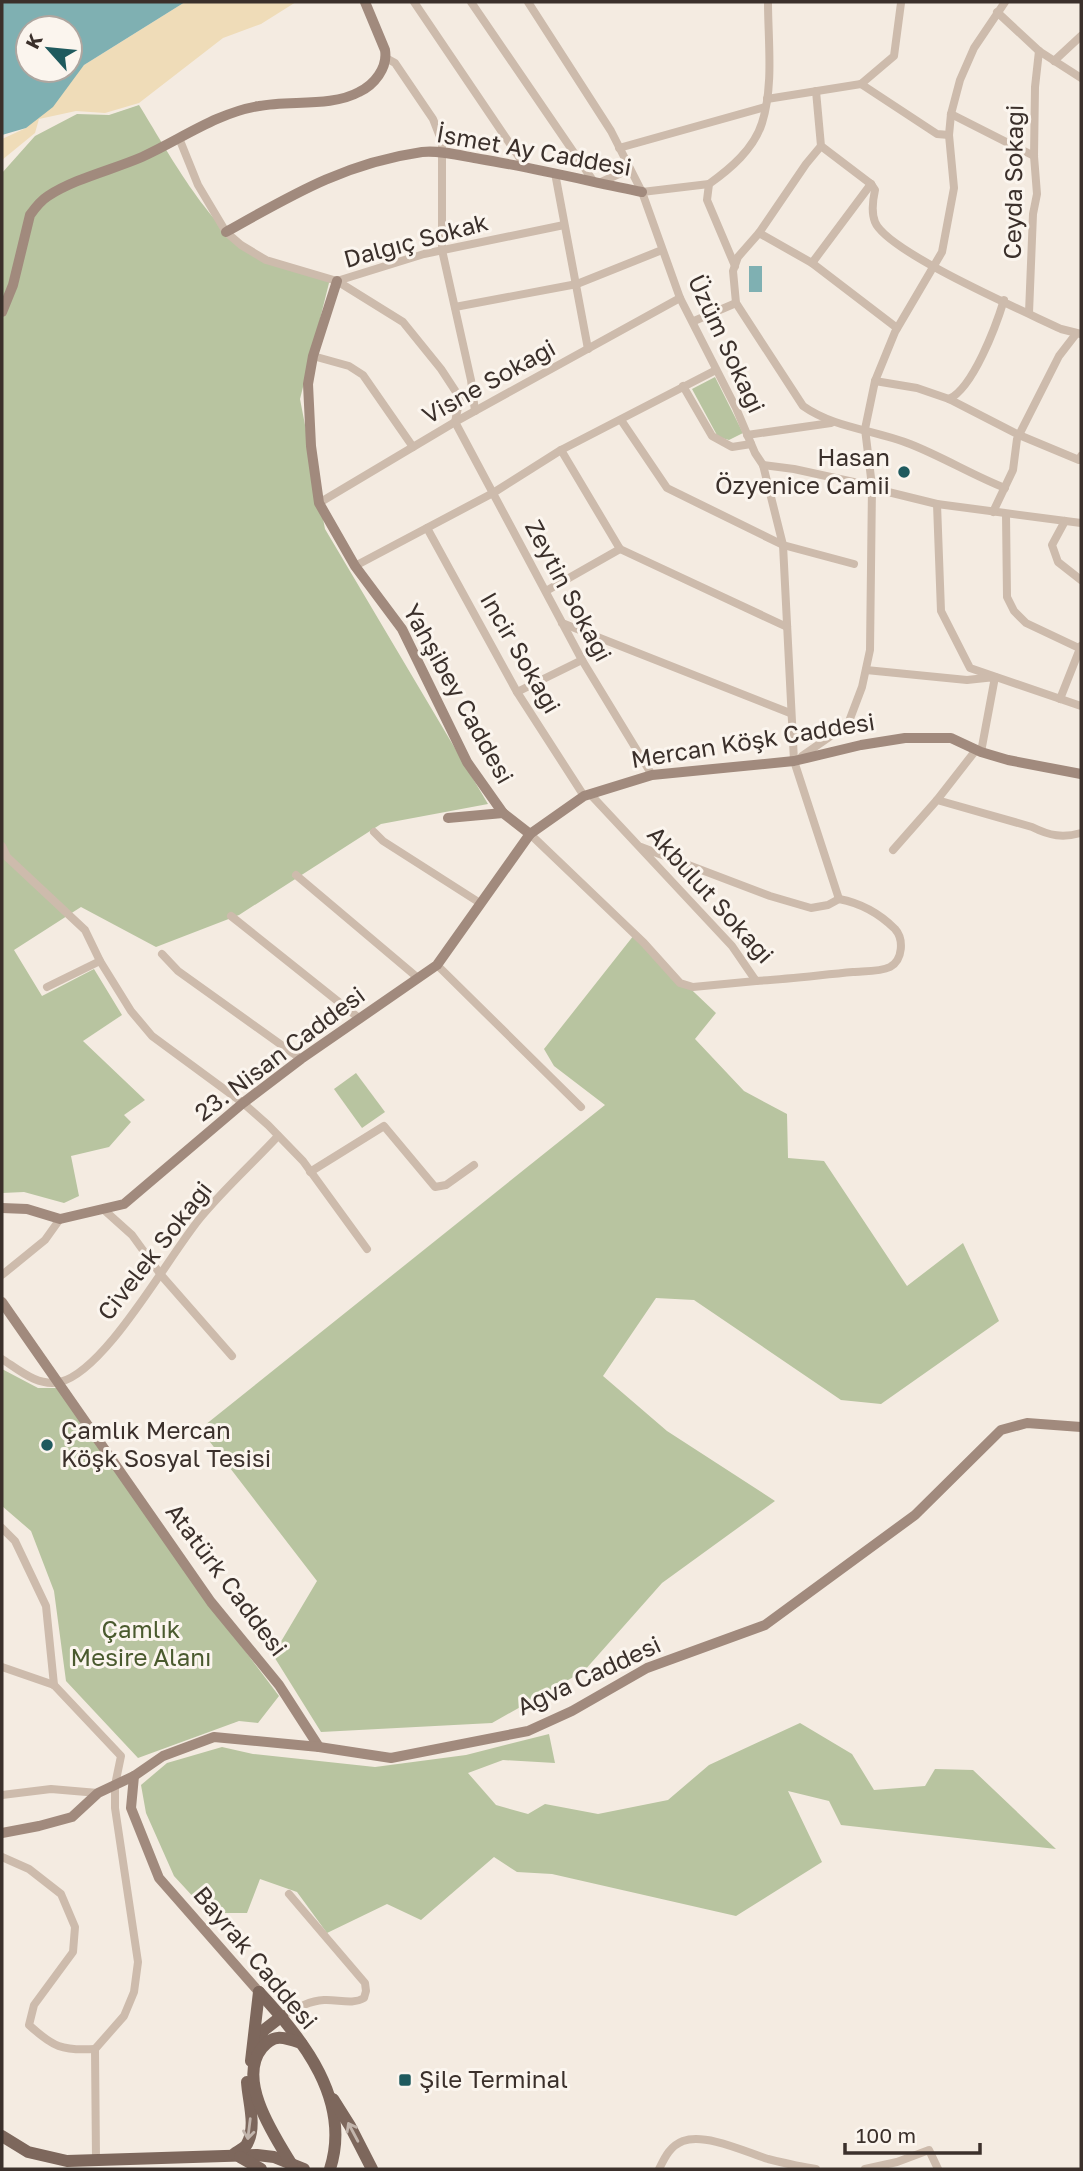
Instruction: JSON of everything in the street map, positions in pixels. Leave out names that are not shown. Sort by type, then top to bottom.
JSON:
[{"type":"main road","name":"Bayrak Caddesi","points":[[259,1992],[282,2016],[301,2043],[331,2096],[336,2152],[330,2169]]},
{"type":"main road","points":[[234,2155],[247,2146],[250,2134],[247,2084],[254,2048],[259,1992]]},
{"type":"main road","points":[[254,2048],[264,2030],[282,2016]]},
{"type":"main road","points":[[298,2167],[271,2130],[259,2105],[254,2069],[259,2052],[268,2041],[280,2036],[301,2043]]},
{"type":"main road","points":[[331,2096],[372,2169]]},
{"type":"main road","points":[[2,2136],[28,2151],[65,2165],[234,2155],[274,2157],[298,2167]]},
{"type":"main road","points":[[234,2155],[254,2163],[261,2169]]},
{"type":"street","points":[[365,2],[386,58],[395,63],[433,119],[440,134],[444,153],[442,250],[471,380],[475,411]]},
{"type":"street","points":[[414,2],[525,166]]},
{"type":"street","points":[[471,2],[597,183],[630,169]]},
{"type":"street","name":"Üzüm Sokagi","points":[[528,2],[619,148],[642,192],[680,298],[694,321],[763,465],[783,545],[794,761],[839,899]]},
{"type":"street","points":[[642,192],[709,184],[730,169],[749,147],[762,124],[766,103],[768,2]]},
{"type":"street","points":[[619,148],[766,103],[861,84],[894,56],[900,2]]},
{"type":"street","points":[[794,761],[848,724],[866,670],[870,650],[872,486],[865,429],[875,382],[897,328],[943,252],[954,188],[949,135],[951,114],[960,80],[974,48],[1005,2]]},
{"type":"street","points":[[998,12],[1039,51],[1081,78]]},
{"type":"street","points":[[1054,61],[1081,36]]},
{"type":"street","name":"Ceyda Sokagi","points":[[1029,313],[1033,215],[1037,194],[1034,156],[1035,87],[1039,51]]},
{"type":"street","points":[[2,312],[13,285],[26,227],[36,206],[51,194],[144,156],[243,109],[350,96],[360,92],[376,78],[386,58]]},
{"type":"street","points":[[861,84],[937,134],[949,135]]},
{"type":"street","points":[[816,91],[821,146],[759,233],[738,257],[733,271],[736,303],[803,406],[816,415],[906,443],[1005,488]]},
{"type":"street","points":[[951,114],[1034,156]]},
{"type":"street","name":"Dalgıç Sokak","points":[[179,138],[198,185],[226,232],[241,246],[266,260],[337,281],[442,250],[564,225]]},
{"type":"street","points":[[821,146],[871,184],[875,190],[875,222],[884,234],[934,266],[1029,313],[1079,334],[1059,356],[1019,435],[1013,470],[993,512]]},
{"type":"street","name":"İsmet Ay Caddesi","points":[[226,232],[316,183],[348,169],[422,152],[525,166],[642,192]]},
{"type":"street","points":[[555,173],[588,349]]},
{"type":"street","points":[[709,184],[707,200],[735,266]]},
{"type":"street","points":[[812,263],[871,184]]},
{"type":"street","points":[[759,233],[812,263],[897,328]]},
{"type":"street","points":[[455,307],[577,284],[662,250]]},
{"type":"street","points":[[337,281],[402,322],[441,369],[460,398],[455,422]]},
{"type":"street","name":"Yahşibey Caddesi","points":[[337,281],[313,356],[308,384],[310,446],[319,503],[355,566],[402,629],[467,762],[503,813]]},
{"type":"street","name":"Visne Sokagi","points":[[319,503],[455,422],[680,298]]},
{"type":"street","points":[[949,400],[959,395],[971,378],[1004,300]]},
{"type":"street","points":[[694,321],[736,303]]},
{"type":"street","points":[[313,356],[349,366],[363,375],[413,447]]},
{"type":"street","points":[[355,566],[493,492],[561,450],[716,370]]},
{"type":"street","points":[[875,382],[917,388],[1079,460],[1081,456]]},
{"type":"street","points":[[683,386],[712,436],[732,447],[751,444]]},
{"type":"street","points":[[621,420],[667,488],[783,545],[854,564]]},
{"type":"street","name":"Zeytin Sokagi","points":[[455,422],[582,660],[652,775]]},
{"type":"street","points":[[747,435],[834,422]]},
{"type":"street","points":[[561,450],[620,549],[787,627]]},
{"type":"street","points":[[763,465],[872,486],[937,505],[1081,523]]},
{"type":"street","points":[[937,505],[941,611],[970,668],[1081,706]]},
{"type":"street","points":[[1006,513],[1007,597],[1014,611],[1026,623],[1081,647],[1060,699]]},
{"type":"street","points":[[1065,521],[1052,545],[1058,562],[1081,580]]},
{"type":"street","name":"Incir Sokagi","points":[[427,528],[517,692],[587,795]]},
{"type":"street","points":[[545,591],[620,549]]},
{"type":"street","points":[[562,623],[790,713]]},
{"type":"street","points":[[517,692],[582,660]]},
{"type":"street","points":[[866,670],[967,680],[995,677]]},
{"type":"street","points":[[893,850],[978,751],[995,677]]},
{"type":"street","name":"Mercan Köşk Caddesi","points":[[530,834],[587,795],[652,775],[794,761],[905,738],[951,738],[978,751],[1008,760],[1081,774]]},
{"type":"street","name":"Akbulut Sokagi","points":[[587,795],[641,847],[732,946],[756,981],[890,967],[898,957],[901,947],[898,933],[883,918],[854,902],[839,899]]},
{"type":"street","points":[[937,800],[1032,827],[1047,834],[1066,837],[1081,833]]},
{"type":"street","points":[[448,818],[503,813],[530,834],[643,943],[680,983],[694,987],[756,981]]},
{"type":"street","points":[[374,832],[383,841],[480,903]]},
{"type":"street","name":"23. Nisan Caddesi","points":[[2,1208],[27,1209],[60,1219],[124,1205],[243,1103],[300,1059],[437,965],[530,834]]},
{"type":"street","points":[[2,846],[7,856],[85,930],[100,961],[131,1011],[152,1036],[243,1103],[278,1136],[310,1172],[367,1250]]},
{"type":"street","points":[[641,847],[811,908],[828,905],[839,899]]},
{"type":"street","points":[[296,875],[418,978]]},
{"type":"street","points":[[231,916],[360,1019]]},
{"type":"street","points":[[162,954],[178,971],[300,1059]]},
{"type":"street","points":[[47,987],[100,961]]},
{"type":"street","points":[[437,965],[581,1107]]},
{"type":"street","points":[[310,1172],[384,1126],[435,1187],[446,1185],[474,1165]]},
{"type":"street","name":"Civelek Sokagi","points":[[58,1383],[77,1375],[98,1355],[161,1275],[200,1218],[278,1136]]},
{"type":"street","points":[[103,1209],[132,1235],[161,1275],[232,1356]]},
{"type":"street","points":[[2,1275],[45,1240],[60,1219]]},
{"type":"street","name":"Atatürk Caddesi","points":[[2,1301],[211,1602],[279,1685],[319,1746]]},
{"type":"street","points":[[2,1359],[38,1381],[58,1383]]},
{"type":"street","name":"Ağva Caddesi","points":[[2,1833],[72,1817],[98,1793],[134,1776],[163,1756],[214,1737],[319,1746],[391,1758],[528,1731],[572,1711],[646,1668],[765,1625],[915,1516],[1001,1430],[1027,1423],[1081,1427]]},
{"type":"street","points":[[2,1528],[15,1541],[46,1606],[54,1685]]},
{"type":"street","points":[[2,1667],[54,1685],[121,1756],[115,1785],[115,1808],[138,1962],[129,2006],[117,2026],[95,2049],[68,2051],[43,2039],[29,2025],[34,2005],[73,1952],[75,1927],[61,1894],[29,1868],[2,1857]]},
{"type":"street","name":"Bayrak Caddesi","points":[[134,1776],[131,1808],[159,1878],[259,1992]]},
{"type":"street","points":[[2,1795],[51,1788],[98,1793]]},
{"type":"street","points":[[282,2016],[305,2003],[323,2000],[359,2001],[364,1998],[366,1991],[365,1983],[289,1894]]},
{"type":"street","points":[[95,2049],[102,2162]]},
{"type":"street","points":[[659,2169],[672,2148],[694,2139],[816,2169]]},
{"type":"street","points":[[865,2169],[897,2162],[929,2150],[938,2169]]},
{"type":"green space","points":[[139,105],[190,186],[236,241],[261,257],[330,279],[300,399],[325,529],[488,804],[381,824],[239,915],[156,947],[81,907],[14,950],[42,996],[94,969],[122,1015],[83,1041],[145,1100],[124,1115],[131,1122],[109,1147],[71,1156],[79,1196],[64,1203],[24,1192],[2,1193],[2,173],[35,136],[77,114],[109,115]]},
{"type":"green space","points":[[715,377],[743,433],[729,440],[718,437],[692,389]]},
{"type":"green space","points":[[634,935],[716,1013],[695,1039],[744,1091],[787,1114],[788,1158],[824,1161],[907,1286],[963,1243],[999,1321],[881,1404],[841,1400],[694,1300],[656,1298],[603,1376],[667,1431],[775,1501],[662,1583],[584,1671],[492,1723],[321,1732],[273,1655],[317,1581],[200,1429],[605,1105],[554,1066],[544,1049]]},
{"type":"green space","points":[[356,1073],[385,1112],[362,1128],[334,1089]]},
{"type":"green space","name":"Çamlık Mesire Alanı","points":[[2,1369],[38,1388],[59,1388],[209,1603],[279,1696],[258,1723],[239,1721],[138,1758],[66,1681],[54,1591],[31,1531],[2,1506]]},
{"type":"green space","points":[[800,1723],[852,1754],[874,1790],[925,1786],[935,1769],[973,1770],[1056,1849],[841,1825],[829,1801],[788,1791],[822,1862],[736,1916],[552,1874],[517,1872],[494,1857],[421,1920],[387,1904],[327,1933],[297,1892],[260,1879],[247,1913],[208,1913],[174,1876],[146,1813],[141,1785],[167,1763],[222,1747],[253,1754],[375,1767],[466,1755],[549,1734],[555,1763],[503,1760],[468,1773],[496,1805],[528,1814],[545,1804],[598,1814],[668,1800],[709,1765]]},
{"type":"sand","points":[[185,2],[296,2],[261,24],[223,38],[139,103],[105,113],[76,111],[39,119],[35,133],[2,160],[2,139],[26,128],[67,84],[84,84],[84,65]]},
{"type":"water","points":[[2,2],[185,2],[84,65],[84,14],[14,14],[14,84],[70,84],[53,107],[26,128],[2,135]]},
{"type":"water","points":[[749,266],[762,266],[762,292],[749,292]]},
{"type":"place","name":"Hasan Özyenice Camii","points":[[904,472]]},
{"type":"place","name":"Çamlık Mercan Köşk Sosyal Tesisi","points":[[47,1445]]},
{"type":"place","name":"Şile Terminal","points":[[405,2080]]}]
